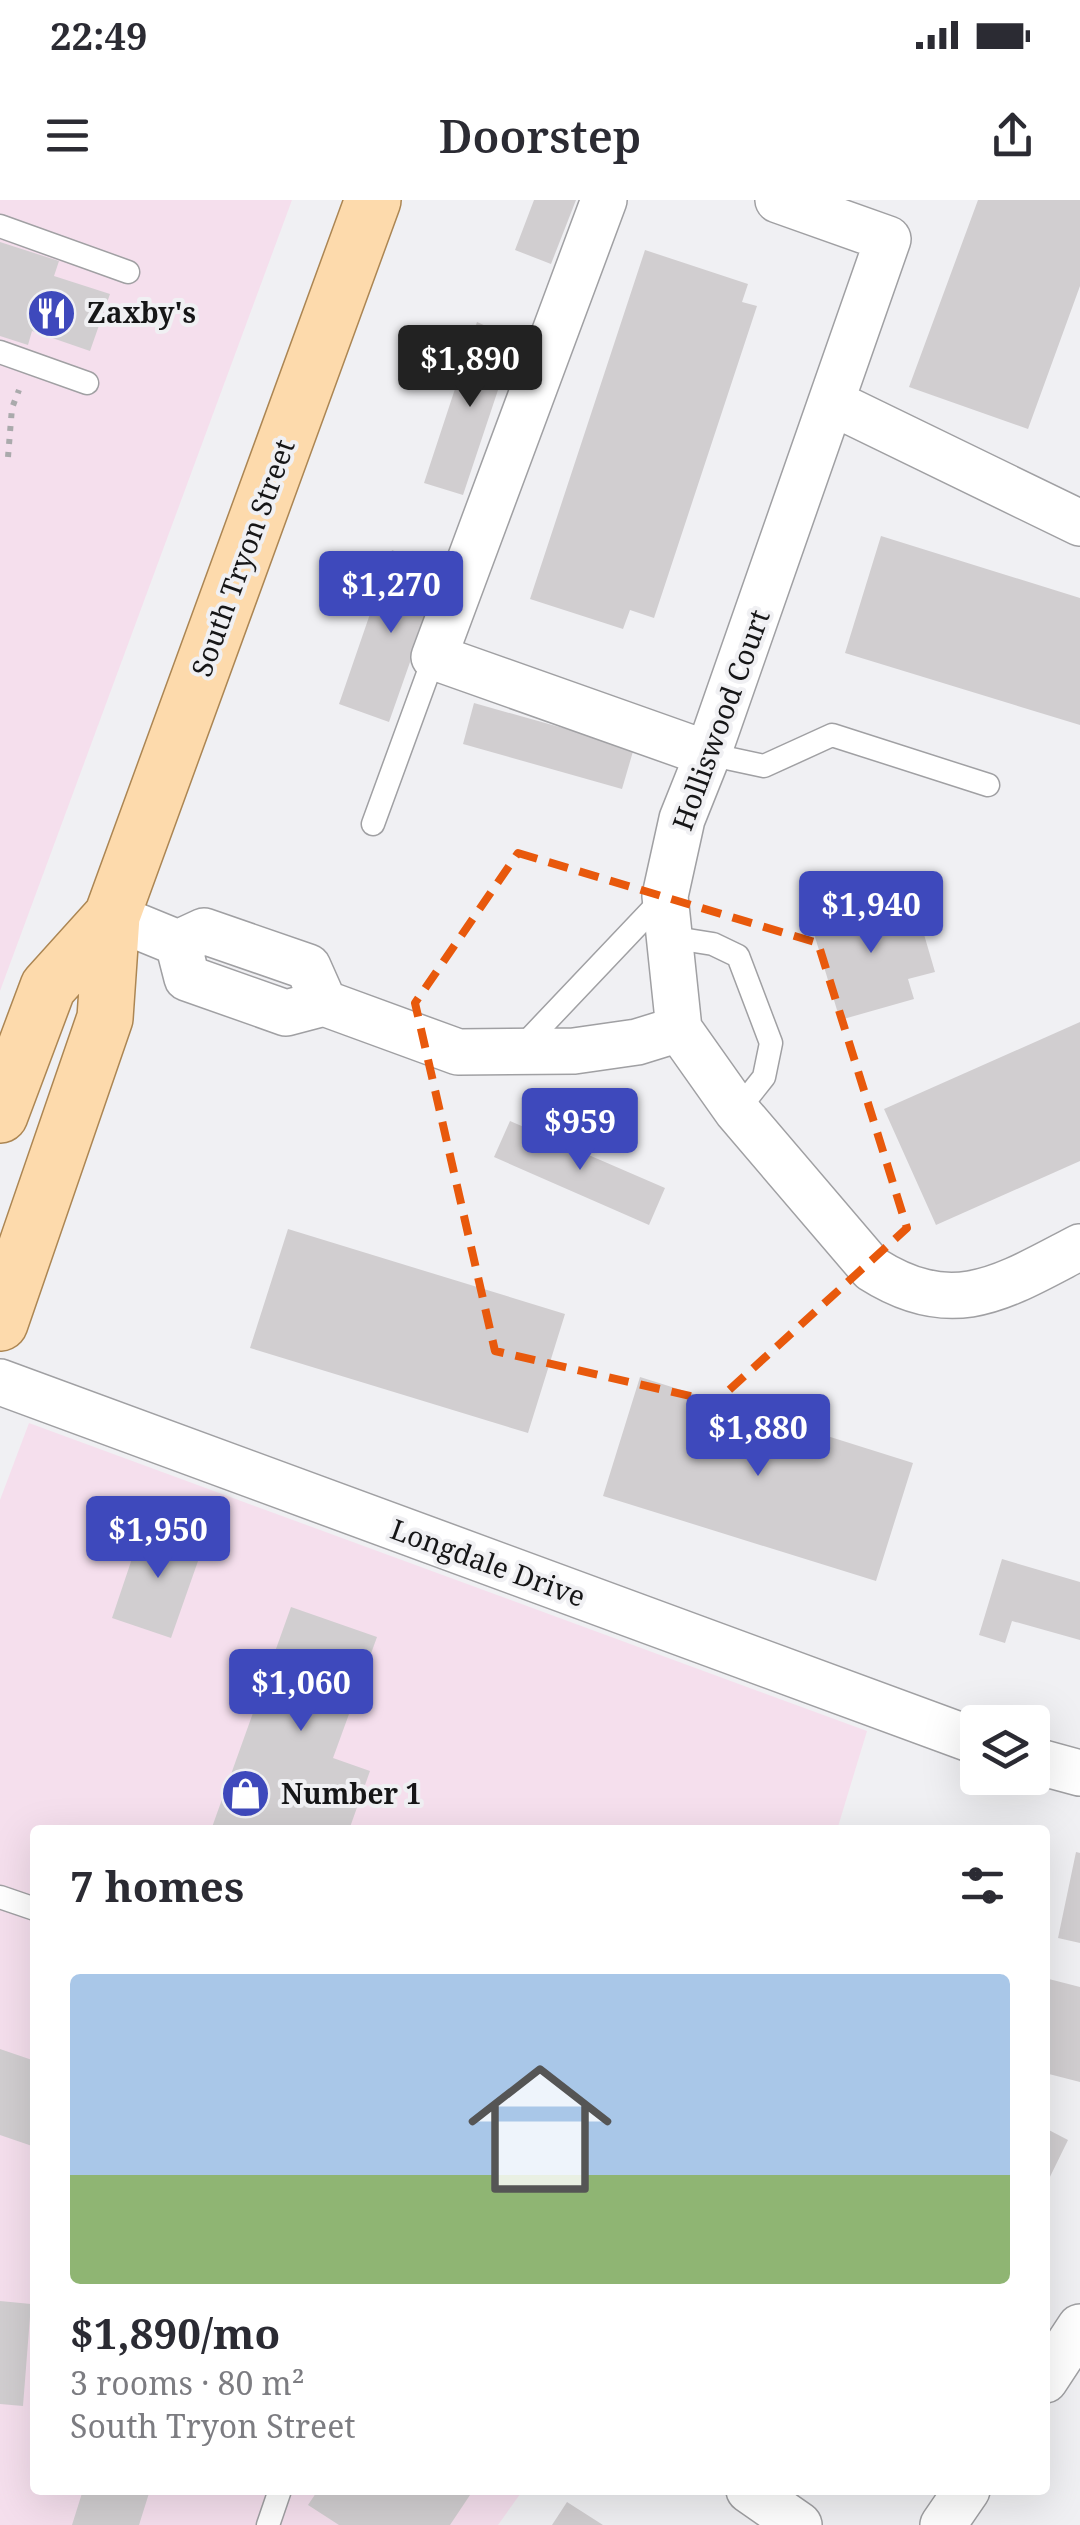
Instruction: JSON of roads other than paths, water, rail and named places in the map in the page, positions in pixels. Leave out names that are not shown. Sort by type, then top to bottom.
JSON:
[{"type":"main road","name":"South Tryon Street","points":[[0,1323],[105,1018],[112,916],[373,200]]},
{"type":"main road","name":"South Tryon Street","points":[[0,1115],[48,988],[112,916]]},
{"type":"street","points":[[604,200],[434,657],[708,754]]},
{"type":"street","name":"Holliswood Court","points":[[778,200],[888,239],[708,754],[682,818],[667,916],[679,1029],[737,1110],[841,1237],[872,1269],[901,1287],[932,1296],[966,1297],[1000,1289],[1080,1247]]},
{"type":"street","points":[[830,402],[1080,522]]},
{"type":"street","points":[[112,916],[178,943],[204,931],[308,967],[324,1003],[458,1052],[516,1053],[637,1042],[679,1029]]},
{"type":"street","name":"Longdale Drive","points":[[0,1382],[960,1735]]},
{"type":"street","points":[[1050,1765],[1080,1773]]},
{"type":"street","points":[[1050,2372],[1080,2327]]},
{"type":"street","points":[[756,2495],[799,2525]]},
{"type":"street","points":[[943,2525],[964,2495]]},
{"type":"lane","points":[[0,226],[128,272]]},
{"type":"lane","points":[[0,352],[87,382]]},
{"type":"lane","points":[[373,824],[434,657]]},
{"type":"lane","points":[[708,754],[764,766],[832,735],[988,784]]},
{"type":"lane","points":[[516,1053],[667,916],[738,956],[770,1043],[764,1077],[737,1110]]},
{"type":"lane","points":[[0,1897],[30,1908]]},
{"type":"lane","points":[[268,2525],[278,2495]]},
{"type":"place","name":"Zaxby's","points":[[52,313]]},
{"type":"place","name":"Number 1","points":[[246,1794]]}]
